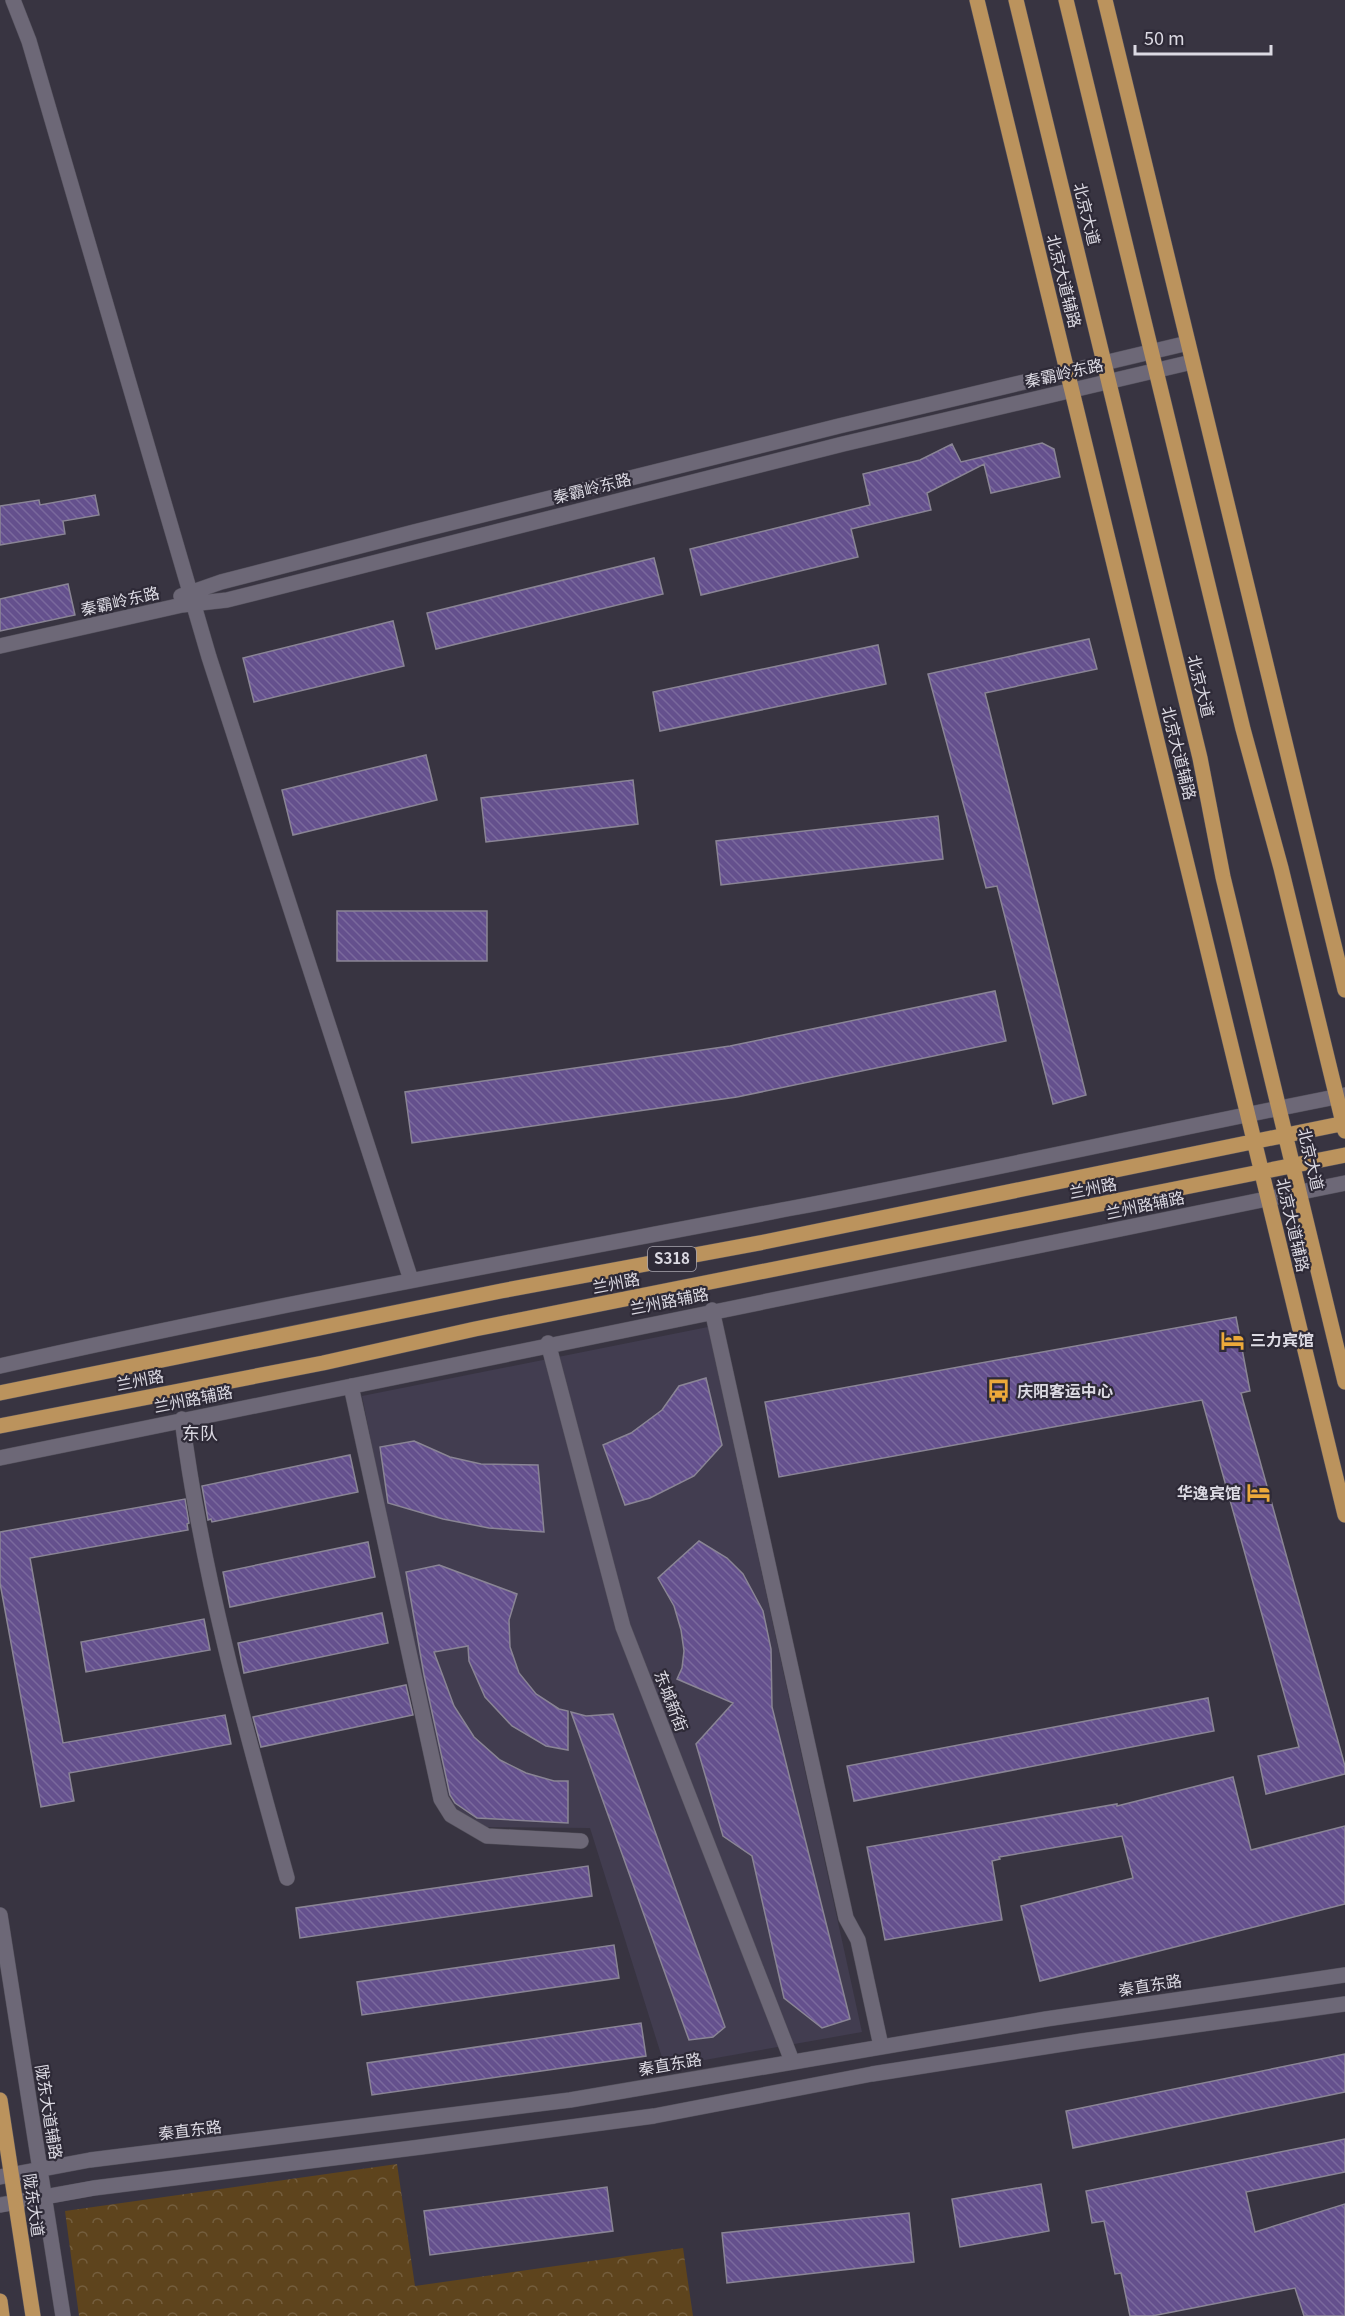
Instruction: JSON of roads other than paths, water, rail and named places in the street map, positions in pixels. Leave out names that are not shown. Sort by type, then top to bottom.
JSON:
[{"type":"main road","name":"北京大道辅路","points":[[977,0],[1345,1515]]},
{"type":"main road","name":"北京大道","points":[[1016,0],[1200,758],[1223,877],[1345,1382]]},
{"type":"main road","name":"北京大道","points":[[1066,0],[1243,729],[1341,1096],[1344,1126]]},
{"type":"main road","points":[[1105,0],[1343,970],[1345,990]]},
{"type":"main road","name":"兰州路","points":[[0,1393],[455,1300],[764,1242],[1344,1126]]},
{"type":"main road","name":"兰州路","points":[[0,1426],[323,1363],[475,1329],[1345,1155]]},
{"type":"main road","name":"陇东大道","points":[[0,2100],[8,2204],[33,2316]]},
{"type":"main road","points":[[0,2301],[2,2316]]},
{"type":"street","points":[[13,0],[29,41],[191,598],[411,1280]]},
{"type":"street","name":"秦霸岭东路","points":[[0,646],[191,598],[221,582],[414,532],[1188,343]]},
{"type":"street","name":"秦霸岭东路","points":[[0,637],[191,598],[227,600],[831,446],[1192,362]]},
{"type":"street","points":[[0,1366],[120,1339],[411,1280],[811,1204],[1341,1096]]},
{"type":"street","name":"兰州路辅路","points":[[0,1458],[548,1343],[1345,1183]]},
{"type":"street","points":[[712,1311],[846,1918],[858,1940],[880,2046]]},
{"type":"street","name":"东城新街","points":[[548,1343],[623,1627],[792,2061]]},
{"type":"street","points":[[351,1386],[441,1799],[451,1815],[487,1836],[581,1841]]},
{"type":"street","points":[[182,1419],[190,1483],[240,1710],[287,1878]]},
{"type":"street","name":"陇东大道辅路","points":[[0,1915],[63,2316]]},
{"type":"street","name":"秦直东路","points":[[6,2176],[90,2160],[570,2100],[880,2046],[1345,1975]]},
{"type":"street","points":[[8,2204],[94,2188],[654,2116],[884,2072],[1345,2004]]},
{"type":"place","name":"三力宾馆","points":[[1232,1340]]},
{"type":"place","name":"庆阳客运中心","points":[[999,1391]]},
{"type":"place","name":"华逸宾馆","points":[[1259,1493]]},
{"type":"district","name":"东队","points":[[200,1434]]}]
